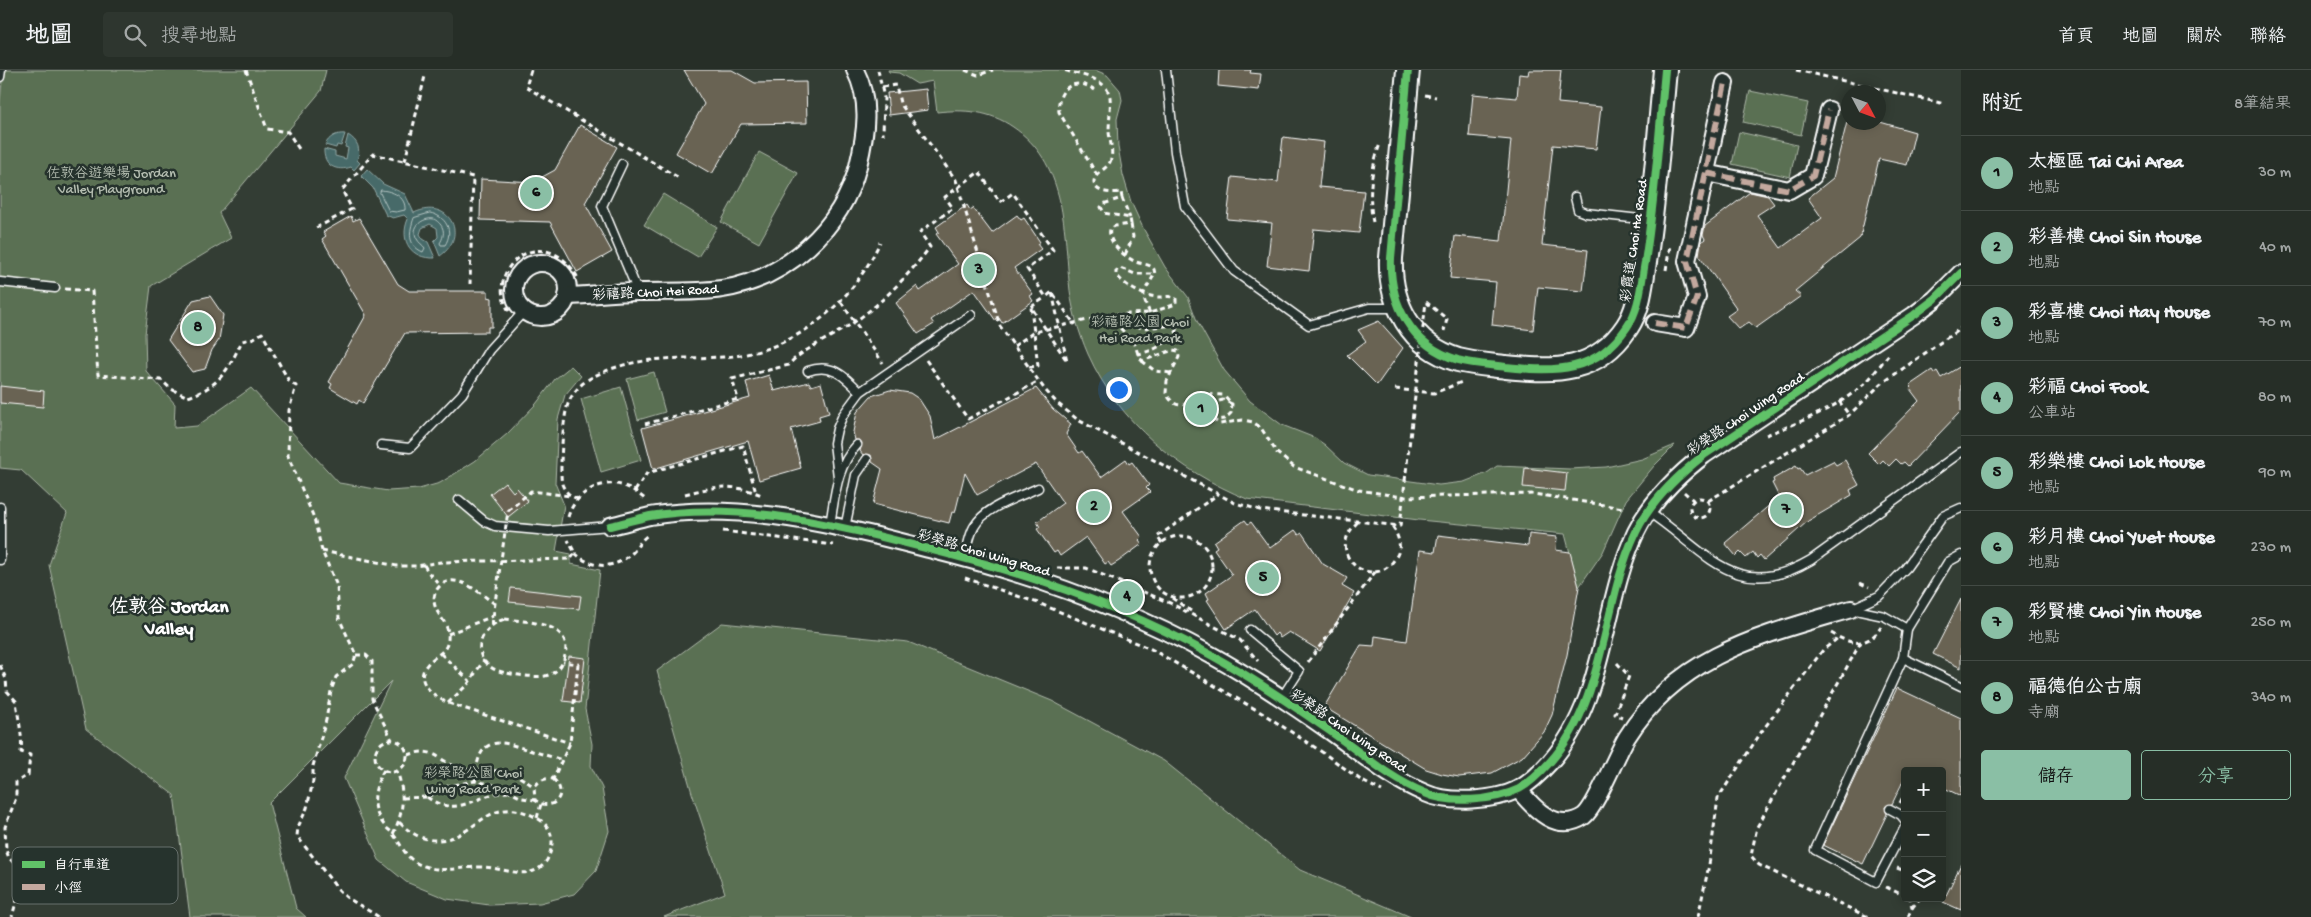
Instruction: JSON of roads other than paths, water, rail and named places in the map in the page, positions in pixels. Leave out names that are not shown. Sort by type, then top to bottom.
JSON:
[{"type":"street","name":"彩禧路 Choi Hei Road","points":[[567,296],[723,288],[752,281],[779,268],[804,251],[825,230],[842,205],[855,178],[866,125],[865,102],[855,70]]},
{"type":"street","name":"彩霞道 Choi Ha Road","points":[[1408,70],[1391,274],[1398,308],[1415,333],[1437,351],[1458,360],[1541,370],[1562,370],[1577,366],[1602,354],[1622,335],[1632,319],[1639,301],[1651,220],[1665,70]]},
{"type":"street","points":[[1655,323],[1686,328],[1697,297],[1687,261],[1725,84]]},
{"type":"street","points":[[1706,173],[1789,190],[1813,176],[1829,110]]},
{"type":"street","points":[[536,263],[554,266],[560,271],[567,287],[567,296],[557,311],[549,315],[532,315],[524,311],[518,304],[514,288],[521,272],[536,263]]},
{"type":"street","name":"彩榮路 Choi Wing Road","points":[[610,526],[650,516],[733,512],[838,526],[964,558],[1078,594],[1160,629],[1286,692],[1396,780],[1428,795],[1452,800],[1482,798],[1518,789],[1540,773],[1557,754],[1579,717],[1596,668],[1625,559],[1636,531],[1654,515],[1672,482],[1704,455],[1914,315],[1935,299],[1961,273]]},
{"type":"street","points":[[1518,789],[1532,806],[1555,822],[1569,821],[1584,816],[1593,806],[1627,737],[1653,704],[1686,673],[1703,662],[1751,639],[1852,609]]},
{"type":"lane","points":[[0,77],[1,70]]},
{"type":"lane","points":[[1166,70],[1185,206],[1234,272],[1309,325],[1370,308],[1398,308]]},
{"type":"lane","points":[[622,164],[602,206],[638,292]]},
{"type":"lane","points":[[1574,197],[1578,210],[1586,213],[1651,220]]},
{"type":"lane","points":[[0,282],[55,288]]},
{"type":"lane","points":[[381,444],[410,448],[462,394],[490,350],[524,311]]},
{"type":"lane","points":[[838,526],[838,477],[834,443],[842,415],[860,392],[971,315]]},
{"type":"lane","points":[[808,371],[816,368],[834,370],[842,374],[860,392]]},
{"type":"lane","points":[[838,477],[847,457],[857,445]]},
{"type":"lane","points":[[1654,515],[1710,560],[1728,571],[1749,576],[1771,576],[1792,571],[1811,560],[1961,452]]},
{"type":"lane","points":[[838,526],[856,475],[867,459]]},
{"type":"lane","points":[[964,558],[973,529],[979,520],[987,513],[1038,488]]},
{"type":"lane","points":[[459,500],[484,521],[495,526],[549,531],[610,526]]},
{"type":"lane","points":[[0,507],[0,560]]},
{"type":"lane","points":[[1852,609],[1879,596],[1906,568],[1943,516],[1961,508]]},
{"type":"lane","points":[[1901,835],[1876,882],[1815,850],[1846,788],[1903,658],[1907,629],[1948,562],[1961,555]]},
{"type":"lane","points":[[1852,609],[1884,616],[1907,629]]},
{"type":"lane","points":[[1250,630],[1299,670],[1286,692]]},
{"type":"lane","points":[[1903,658],[1961,686]]},
{"type":"lane","points":[[1890,809],[1901,815]]},
{"type":"water","points":[[345,134],[341,146],[337,145],[336,148],[325,145],[333,136]]},
{"type":"water","points":[[348,135],[354,140],[359,149],[357,160],[360,163],[354,170],[351,167],[341,169],[332,166],[324,155],[324,149],[335,152],[335,156],[346,159],[348,148],[345,147]]},
{"type":"water","points":[[367,169],[383,184],[405,194],[414,213],[426,209],[437,210],[445,214],[451,221],[454,229],[453,238],[449,247],[440,256],[434,241],[438,237],[437,228],[430,224],[422,228],[420,234],[428,242],[435,258],[419,255],[409,247],[405,235],[408,219],[404,215],[393,218],[386,215],[373,188],[361,176]]},
{"type":"place","name":"彩月樓 Choi Yuet House","points":[[536,193]]},
{"type":"place","name":"彩喜樓 Choi Hay House","points":[[979,270]]},
{"type":"place","name":"福德伯公古廟","points":[[198,328]]},
{"type":"place","name":"太極區 Tai Chi Area","points":[[1201,409]]},
{"type":"place","name":"彩善樓 Choi Sin House","points":[[1094,507]]},
{"type":"place","name":"彩賢樓 Choi Yin House","points":[[1786,510]]},
{"type":"place","name":"彩樂樓 Choi Lok House","points":[[1263,578]]},
{"type":"place","name":"彩福 Choi Fook","points":[[1127,597]]},
{"type":"district","name":"佐敦谷 Jordan Valley","points":[[169,616]]},
{"type":"park label","name":"佐敦谷遊樂場 Jordan Valley Playground","points":[[111,180]]},
{"type":"park label","name":"彩禧路公園 Choi Hei Road Park","points":[[1140,330]]},
{"type":"park label","name":"彩榮路公園 Choi Wing Road Park","points":[[473,780]]}]
